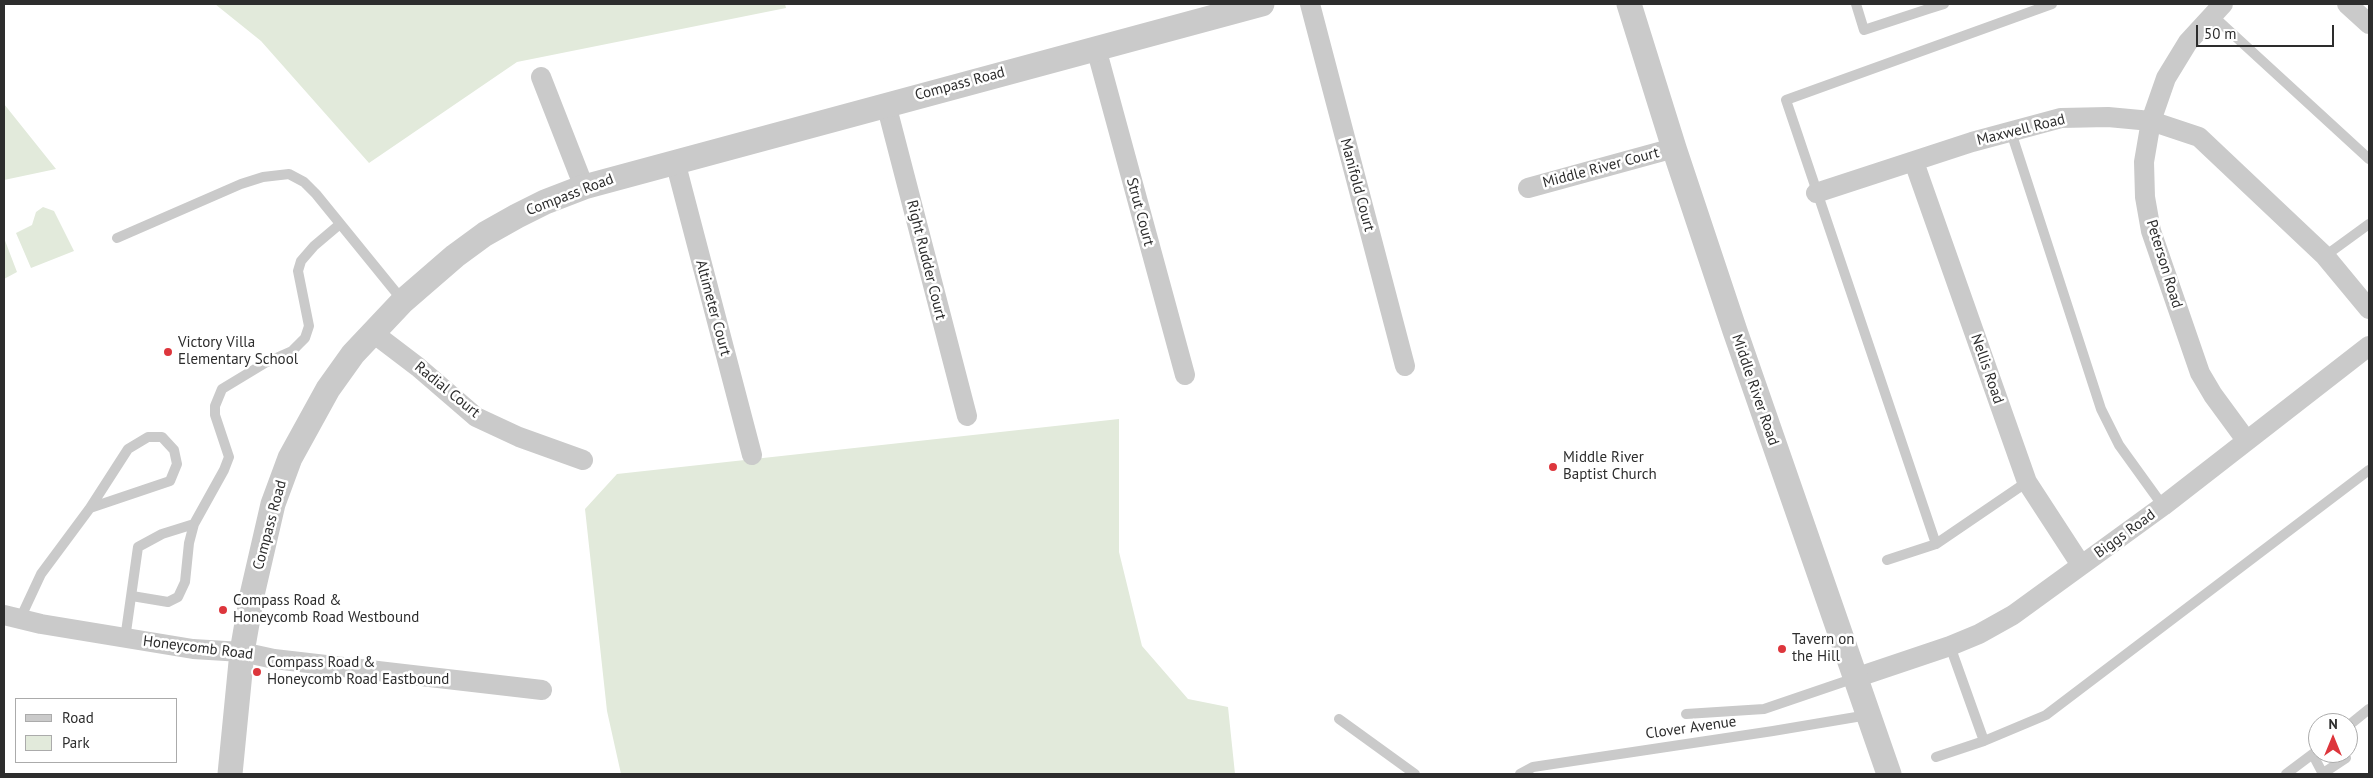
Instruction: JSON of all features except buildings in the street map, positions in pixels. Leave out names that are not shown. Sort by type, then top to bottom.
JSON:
[{"type":"street","name":"Compass Road","points":[[230,774],[242,652],[271,512],[290,458],[328,390],[372,332],[432,274],[485,234],[545,202],[584,187],[1262,4]]},
{"type":"street","name":"Manifold Court","points":[[1310,4],[1405,366]]},
{"type":"street","name":"Middle River Road","points":[[1629,4],[1674,148],[1889,774]]},
{"type":"street","points":[[2347,4],[2369,24]]},
{"type":"street","name":"Peterson Road","points":[[2218,9],[2188,42],[2166,78],[2151,121],[2144,162],[2145,197],[2151,231],[2200,373],[2213,395],[2246,440]]},
{"type":"street","name":"Strut Court","points":[[1096,48],[1185,375]]},
{"type":"street","points":[[541,77],[584,187]]},
{"type":"street","name":"Right Rudder Court","points":[[886,104],[967,416]]},
{"type":"street","name":"Maxwell Road","points":[[1816,193],[1972,142],[2061,118],[2108,117],[2151,121],[2199,138],[2325,256],[2369,309]]},
{"type":"street","name":"Middle River Court","points":[[1528,188],[1674,148]]},
{"type":"street","name":"Altimeter Court","points":[[675,161],[752,455]]},
{"type":"street","name":"Nellis Road","points":[[1914,162],[2027,482],[2081,565]]},
{"type":"street","name":"Radial Court","points":[[372,332],[418,367],[476,417],[519,437],[583,460]]},
{"type":"street","name":"Biggs Road","points":[[1855,678],[1950,646],[1979,634],[2013,615],[2163,506],[2369,346]]},
{"type":"street","name":"Honeycomb Road","points":[[12,617],[125,639],[193,649],[242,652],[274,659],[542,690]]},
{"type":"lane","points":[[1856,4],[1864,30],[1928,6],[1944,4]]},
{"type":"lane","points":[[1936,544],[1786,100],[2052,4]]},
{"type":"lane","points":[[2218,9],[2369,159]]},
{"type":"lane","points":[[2011,132],[2101,409],[2118,445],[2163,506]]},
{"type":"lane","points":[[117,238],[241,184],[279,174],[289,174],[304,182],[403,301]]},
{"type":"lane","points":[[132,596],[168,602],[178,597],[185,582],[189,543],[194,524],[224,470],[228,457],[215,414],[215,406],[222,388],[265,363],[292,351],[305,338],[309,326],[298,270],[301,261],[314,246],[340,224]]},
{"type":"lane","points":[[2325,256],[2369,224]]},
{"type":"lane","points":[[12,617],[90,508],[128,449],[148,437],[162,437],[174,450],[177,464],[170,481],[90,508]]},
{"type":"lane","points":[[1936,757],[1984,741],[2046,715],[2369,470]]},
{"type":"lane","points":[[1887,560],[1936,544],[2027,482]]},
{"type":"lane","points":[[125,639],[138,547],[162,534],[194,524]]},
{"type":"lane","points":[[1950,646],[1984,741]]},
{"type":"lane","points":[[1686,714],[1764,709],[1855,678]]},
{"type":"lane","points":[[2358,718],[2369,709]]},
{"type":"lane","name":"Clover Avenue","points":[[1520,774],[1533,767],[1774,731],[1868,714]]},
{"type":"lane","points":[[1339,720],[1415,774]]},
{"type":"lane","points":[[2286,774],[2308,758]]},
{"type":"lane","points":[[2323,774],[2339,763]]},
{"type":"green space","points":[[215,4],[785,4],[786,8],[517,62],[369,163],[261,41]]},
{"type":"green space","points":[[4,104],[56,169],[4,180]]},
{"type":"green space","points":[[43,207],[54,211],[74,251],[31,268],[16,233],[32,225],[36,212]]},
{"type":"green space","points":[[4,238],[17,272],[4,279]]},
{"type":"green space","points":[[1119,419],[1119,552],[1142,646],[1188,699],[1228,707],[1235,774],[621,774],[607,711],[585,509],[617,474]]},
{"type":"place","name":"Victory Villa Elementary School","points":[[168,352]]},
{"type":"place","name":"Middle River Baptist Church","points":[[1553,467]]},
{"type":"place","name":"Compass Road & Honeycomb Road Westbound","points":[[223,610]]},
{"type":"place","name":"Tavern on the Hill","points":[[1782,649]]},
{"type":"place","name":"Compass Road & Honeycomb Road Eastbound","points":[[257,672]]}]
